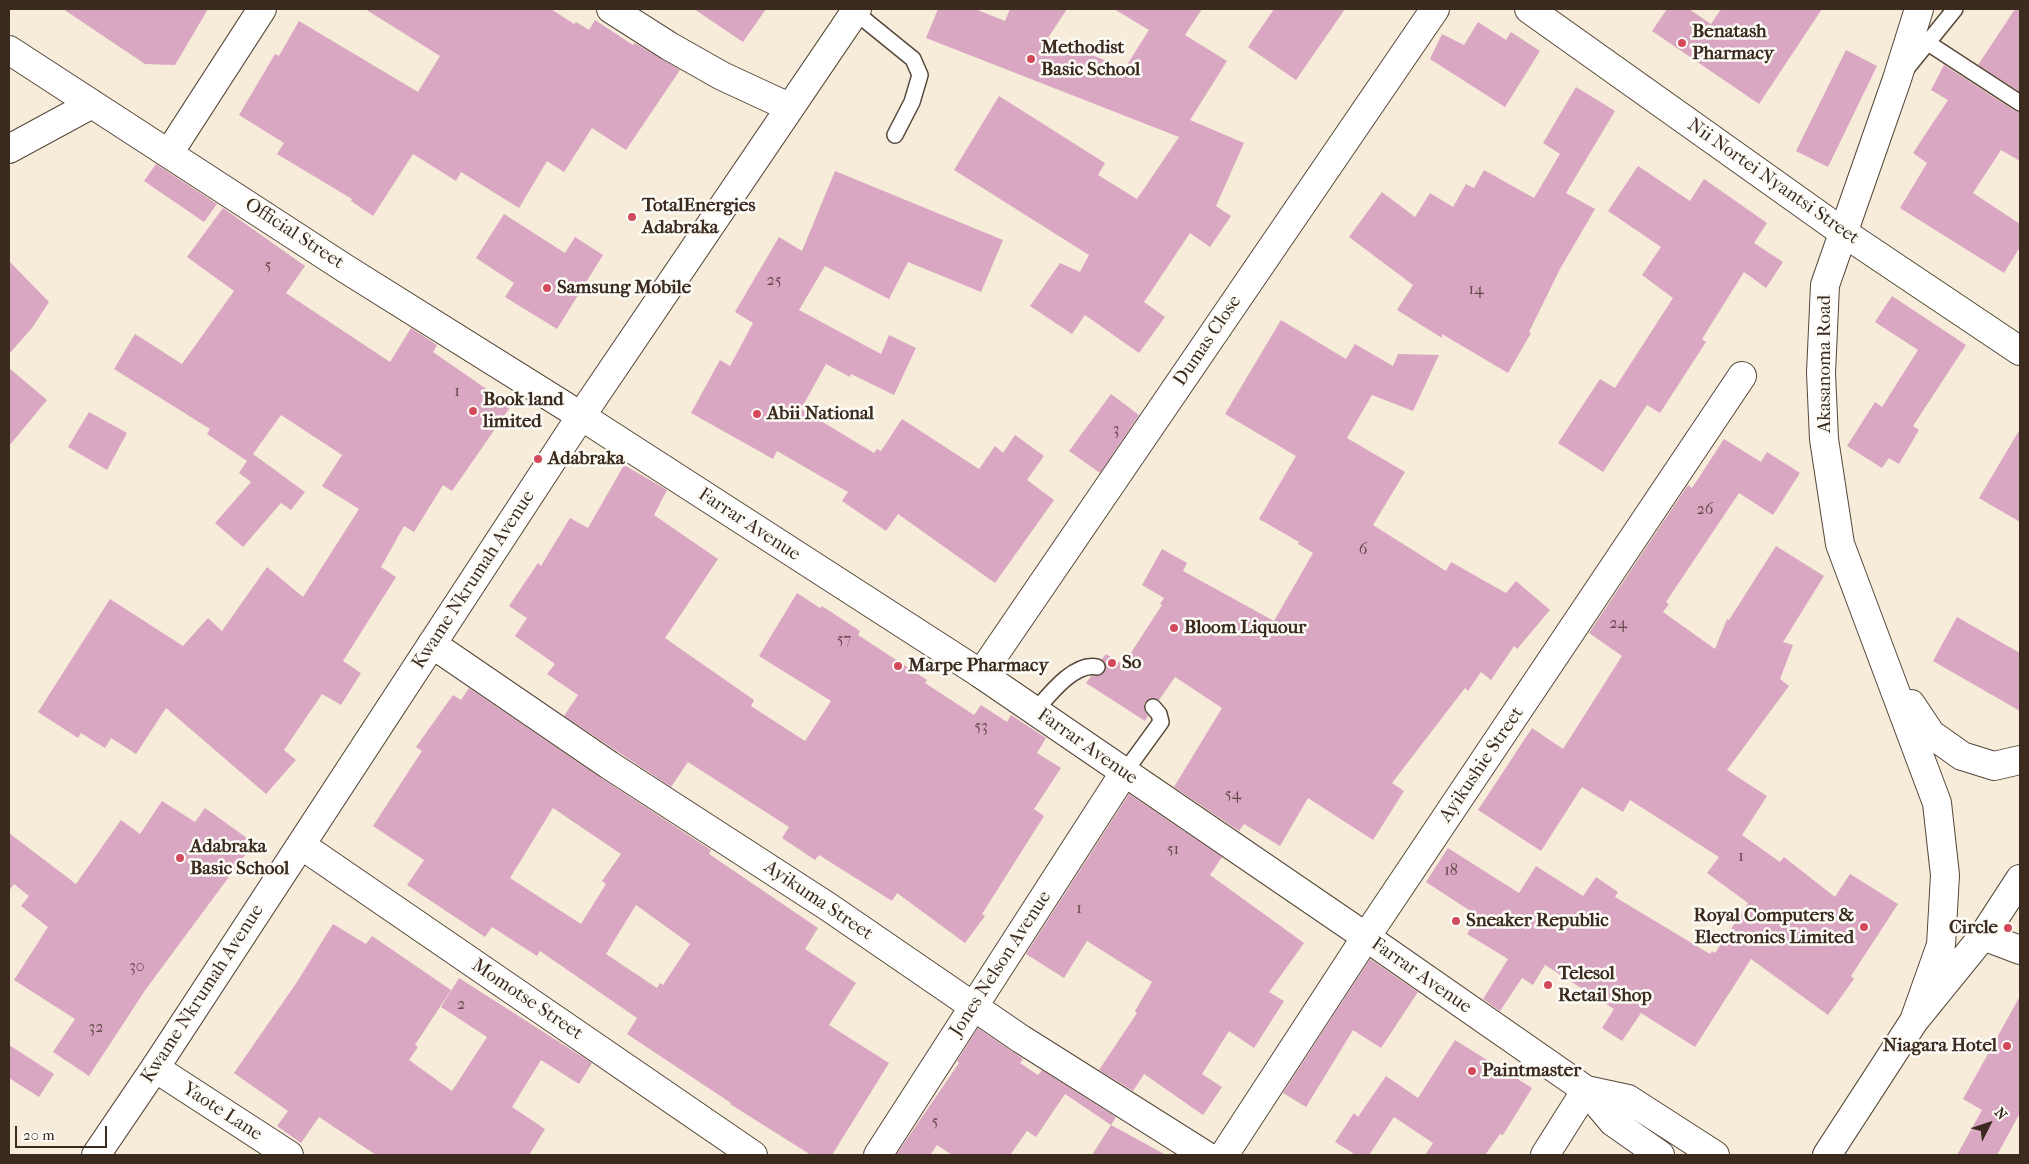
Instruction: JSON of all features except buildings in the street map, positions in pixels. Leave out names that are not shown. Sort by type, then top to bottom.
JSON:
[{"type":"street","points":[[169,153],[262,9]]},
{"type":"street","points":[[611,9],[669,46],[722,76],[789,107]]},
{"type":"street","name":"Dumas Close","points":[[980,674],[1435,9]]},
{"type":"street","name":"Nii Nortei Nyantsi Street","points":[[1529,9],[1844,233],[2020,351]]},
{"type":"street","name":"Akasanoma Road","points":[[1914,1021],[1941,945],[1945,875],[1937,804],[1840,544],[1824,439],[1822,373],[1825,285],[1897,79],[1919,9]]},
{"type":"street","name":"Kwame Nkrumah Avenue","points":[[96,1155],[155,1068],[581,416],[856,10]]},
{"type":"street","name":"Official Street","points":[[9,50],[346,269],[581,416]]},
{"type":"street","points":[[9,149],[92,104]]},
{"type":"street","name":"Ayikushie Street","points":[[1224,1155],[1366,937],[1742,376]]},
{"type":"street","name":"Farrar Avenue","points":[[581,416],[980,674],[1366,937],[1586,1090],[1613,1122],[1660,1155]]},
{"type":"street","name":"Ayikuma Street","points":[[432,644],[609,765],[826,906],[1021,1039],[1205,1155]]},
{"type":"street","name":"Akasanoma Road","points":[[1886,665],[1931,734],[1962,756],[1994,766],[2020,760]]},
{"type":"street","name":"Jones Nelson Avenue","points":[[878,1155],[1124,773]]},
{"type":"street","name":"Momotse Street","points":[[301,845],[753,1155]]},
{"type":"street","points":[[1827,1155],[1914,1021],[1983,936],[2020,879]]},
{"type":"street","points":[[1983,936],[2020,950]]},
{"type":"street","name":"Yaote Lane","points":[[155,1068],[289,1155]]},
{"type":"street","points":[[1545,1155],[1586,1090]]},
{"type":"street","name":"Farrar Avenue","points":[[1586,1090],[1628,1099],[1715,1155]]},
{"type":"lane","points":[[1897,79],[1955,9]]},
{"type":"lane","points":[[856,10],[914,59],[920,75],[912,102],[894,135]]},
{"type":"lane","points":[[1928,43],[2020,103]]},
{"type":"lane","points":[[1035,711],[1057,687],[1076,671],[1088,665],[1097,667]]},
{"type":"lane","points":[[1124,773],[1161,722],[1159,714],[1154,708]]},
{"type":"place","name":"Benatash Pharmacy","points":[[1682,43]]},
{"type":"place","name":"Methodist Basic School","points":[[1031,59]]},
{"type":"place","name":"TotalEnergies Adabraka","points":[[632,217]]},
{"type":"place","name":"Samsung Mobile","points":[[547,288]]},
{"type":"place","name":"Book land limited","points":[[473,411]]},
{"type":"place","name":"Abii National","points":[[757,414]]},
{"type":"place","name":"Adabraka","points":[[538,459]]},
{"type":"place","name":"Bloom Liquour","points":[[1174,628]]},
{"type":"place","name":"So","points":[[1112,663]]},
{"type":"place","name":"Marpe Pharmacy","points":[[898,666]]},
{"type":"place","name":"Adabraka Basic School","points":[[180,858]]},
{"type":"place","name":"Sneaker Republic","points":[[1456,921]]},
{"type":"place","name":"Royal Computers & Electronics Limited","points":[[1864,927]]},
{"type":"place","name":"Circle","points":[[2008,928]]},
{"type":"place","name":"Telesol Retail Shop","points":[[1548,985]]},
{"type":"place","name":"Niagara Hotel","points":[[2007,1046]]},
{"type":"place","name":"Paintmaster","points":[[1472,1071]]}]
